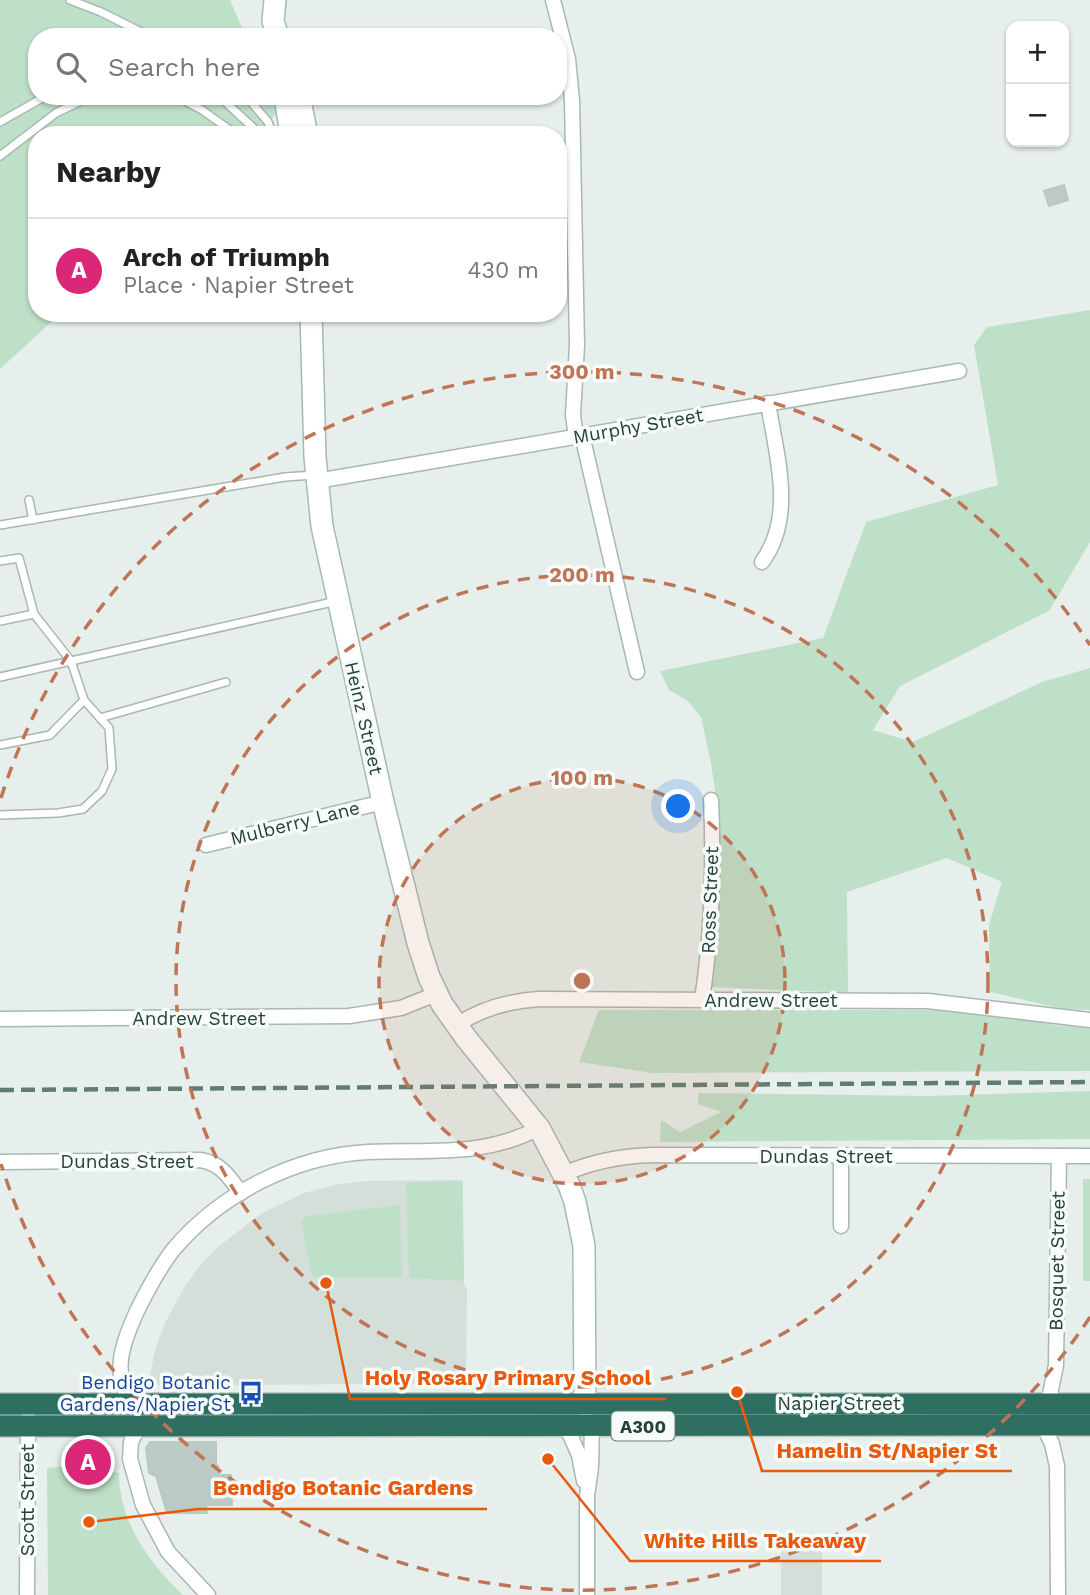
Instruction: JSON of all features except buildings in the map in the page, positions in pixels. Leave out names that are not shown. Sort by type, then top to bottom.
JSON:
[{"type":"highway","name":"Napier Street","points":[[0,1404],[585,1406],[1045,1415]]},
{"type":"highway","points":[[585,1406],[592,1426]]},
{"type":"highway","name":"Napier Street","points":[[0,1426],[592,1426],[1045,1415],[1075,1411],[1090,1425]]},
{"type":"street","points":[[260,0],[259,12],[263,28]]},
{"type":"street","points":[[275,0],[273,21],[275,28]]},
{"type":"street","points":[[553,0],[560,28]]},
{"type":"street","points":[[567,55],[572,100],[577,345],[573,415],[637,672]]},
{"type":"street","points":[[286,105],[290,126]]},
{"type":"street","points":[[301,105],[305,126]]},
{"type":"street","name":"Heinz Street","points":[[311,322],[316,478],[324,538],[383,802],[418,943],[436,994],[457,1025],[539,1128],[564,1174],[575,1202],[584,1246],[585,1406]]},
{"type":"street","name":"Murphy Street","points":[[316,478],[959,371]]},
{"type":"street","points":[[762,562],[774,543],[782,499],[768,403]]},
{"type":"street","name":"Ross Street","points":[[702,1000],[709,944],[711,800]]},
{"type":"street","name":"Mulberry Lane","points":[[206,845],[383,802]]},
{"type":"street","name":"Andrew Street","points":[[0,1019],[349,1016],[401,1009],[436,994]]},
{"type":"street","name":"Andrew Street","points":[[457,1025],[484,1009],[523,1000],[928,1001],[1090,1020]]},
{"type":"street","points":[[102,1404],[119,1376],[130,1327],[163,1264],[191,1230],[241,1193],[289,1169],[332,1156],[368,1152],[482,1149],[516,1140],[539,1128]]},
{"type":"street","name":"Dundas Street","points":[[564,1174],[594,1163],[629,1156],[1090,1156]]},
{"type":"street","points":[[841,1156],[841,1226]]},
{"type":"street","name":"Bosquet Street","points":[[1045,1415],[1056,1365],[1059,1156]]},
{"type":"street","name":"Dundas Street","points":[[0,1162],[200,1160],[220,1167],[241,1193]]},
{"type":"street","name":"Bosquet Street","points":[[1056,1365],[1061,1386],[1075,1411]]},
{"type":"street","points":[[119,1376],[122,1388],[133,1404]]},
{"type":"street","name":"Scott Street","points":[[27,1404],[27,1595]]},
{"type":"street","points":[[1057,1466],[1075,1411]]},
{"type":"street","points":[[1045,1415],[1057,1466],[1058,1595]]},
{"type":"street","points":[[139,1426],[130,1449],[134,1476],[143,1505],[168,1552],[208,1595]]},
{"type":"street","points":[[566,1426],[579,1455],[587,1496]]},
{"type":"street","points":[[587,1595],[587,1496],[592,1426]]},
{"type":"lane","points":[[70,0],[133,28]]},
{"type":"lane","points":[[0,122],[30,105]]},
{"type":"lane","points":[[38,126],[69,105]]},
{"type":"lane","points":[[193,105],[224,126]]},
{"type":"lane","points":[[229,105],[251,126]]},
{"type":"lane","points":[[254,105],[270,126]]},
{"type":"lane","points":[[0,156],[28,134]]},
{"type":"lane","points":[[0,525],[285,477],[316,478]]},
{"type":"lane","points":[[29,500],[33,520]]},
{"type":"lane","points":[[0,561],[19,558],[34,614],[71,661],[84,701],[110,728],[112,769],[102,791],[83,809],[58,813],[0,815]]},
{"type":"lane","points":[[0,677],[337,601]]},
{"type":"lane","points":[[0,621],[34,614]]},
{"type":"lane","points":[[100,718],[226,682]]},
{"type":"lane","points":[[0,744],[50,735],[84,701]]},
{"type":"shaded area","points":[[463,1180],[464,1284],[467,1289],[466,1383],[154,1386],[149,1381],[155,1350],[165,1323],[185,1286],[219,1246],[262,1213],[304,1193],[334,1185],[365,1181]]},
{"type":"shaded area","points":[[781,1549],[822,1549],[822,1595],[781,1595]]},
{"type":"green space","points":[[0,0],[230,0],[242,28],[28,28],[28,105],[275,105],[278,112],[265,126],[28,126],[28,322],[51,322],[0,369]]},
{"type":"green space","points":[[1090,310],[1090,542],[1049,611],[900,686],[873,730],[913,742],[1042,682],[1090,668],[1090,1010],[1063,1009],[990,992],[989,925],[1002,882],[947,858],[847,892],[848,993],[711,987],[717,901],[718,812],[711,763],[701,717],[688,701],[669,690],[660,671],[823,638],[866,522],[998,485],[974,345],[987,327]]},
{"type":"green space","points":[[599,1010],[939,1010],[1017,1018],[1058,1026],[1090,1027],[1090,1071],[653,1073],[579,1062]]},
{"type":"green space","points":[[1090,1091],[1090,1139],[660,1142],[661,1120],[680,1132],[721,1112],[698,1104],[698,1093],[929,1096]]},
{"type":"green space","points":[[1083,1179],[1090,1179],[1090,1281],[1083,1281]]},
{"type":"green space","points":[[462,1181],[464,1281],[409,1278],[406,1182]]},
{"type":"green space","points":[[400,1205],[402,1277],[312,1277],[301,1221],[306,1216]]},
{"type":"green space","points":[[82,1465],[119,1473],[124,1508],[139,1541],[159,1570],[183,1595],[48,1595],[47,1468]]},
{"type":"railway","points":[[0,1090],[1090,1082]]},
{"type":"place","name":"Holy Rosary Primary School","points":[[326,1283]]},
{"type":"place","name":"Hamelin St/Napier St","points":[[737,1392]]},
{"type":"place","name":"Bendigo Botanic Gardens/Napier St","points":[[251,1393]]},
{"type":"place","name":"White Hills Takeaway","points":[[548,1459]]},
{"type":"place","name":"Arch of Triumph","points":[[88,1462]]},
{"type":"place","name":"Bendigo Botanic Gardens","points":[[89,1522]]}]
